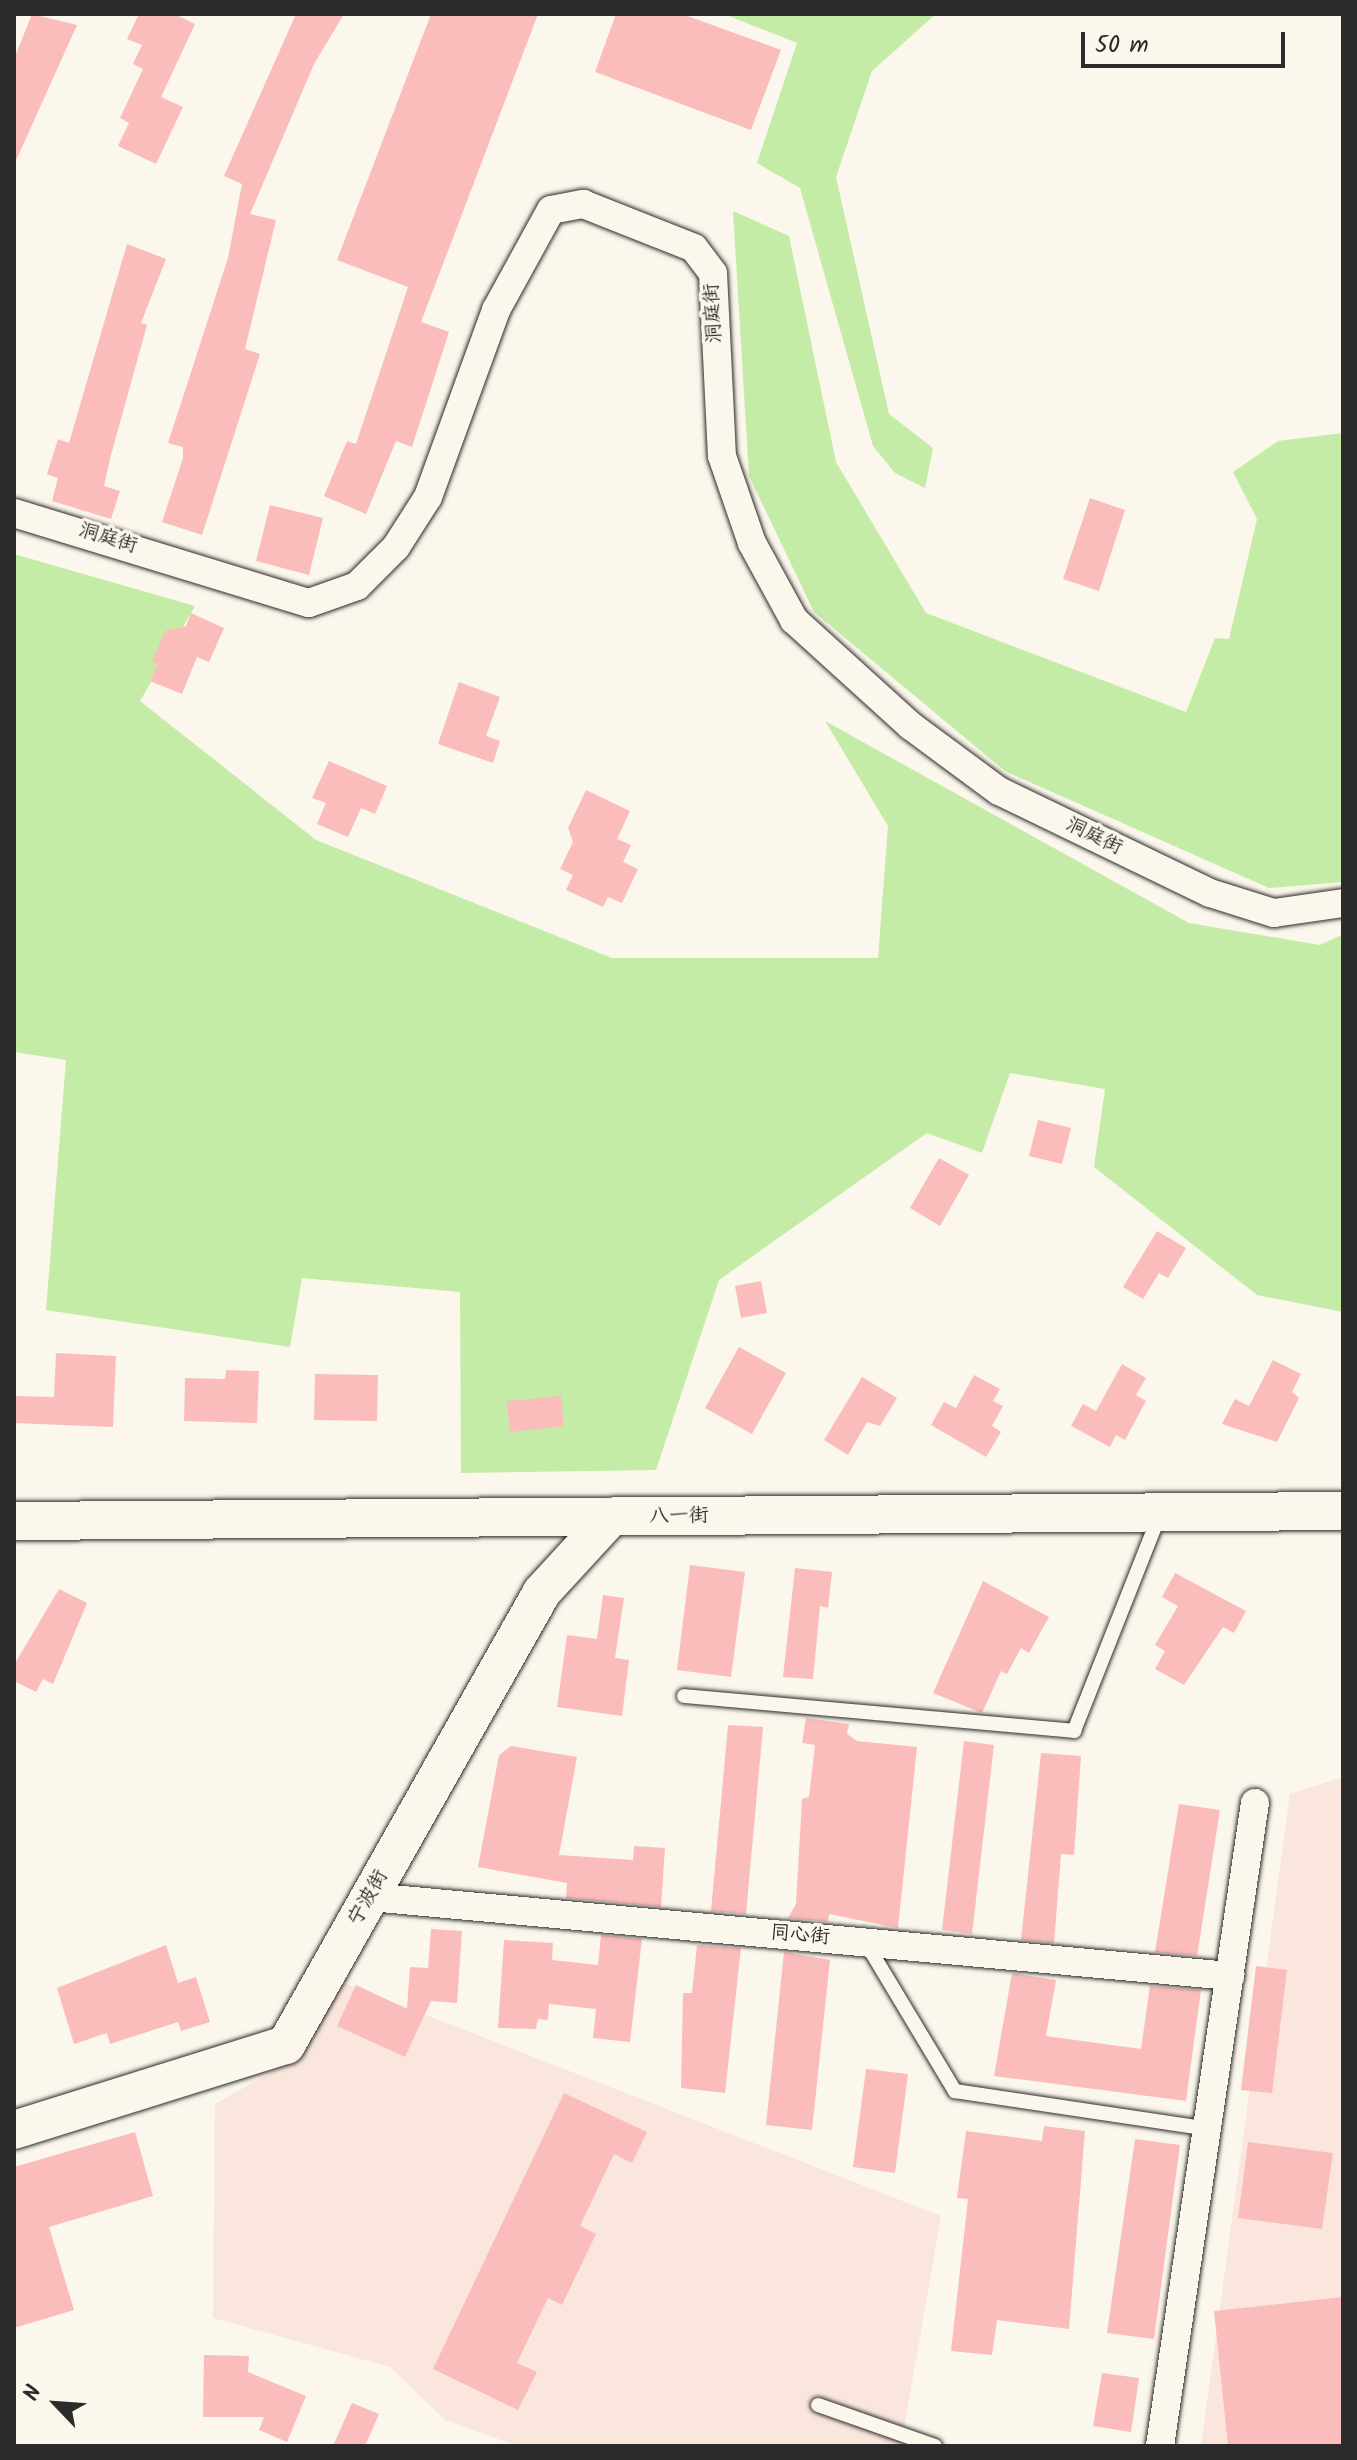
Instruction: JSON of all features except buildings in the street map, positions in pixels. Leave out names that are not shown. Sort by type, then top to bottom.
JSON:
[{"type":"street","name":"洞庭街","points":[[14,513],[309,603],[357,586],[396,547],[428,497],[496,310],[551,210],[583,204],[694,248],[713,273],[722,456],[752,543],[794,620],[911,726],[999,791],[1210,893],[1274,913],[1343,903]]},
{"type":"street","name":"八一街","points":[[14,1521],[1343,1511]]},
{"type":"street","name":"宁波街","points":[[14,2130],[286,2045],[542,1592],[611,1517]]},
{"type":"street","points":[[1160,2446],[1255,1803]]},
{"type":"street","name":"同心街","points":[[370,1897],[1230,1976]]},
{"type":"lane","points":[[684,1696],[1074,1731],[1161,1512]]},
{"type":"lane","points":[[866,1942],[955,2091],[1209,2129]]},
{"type":"lane","points":[[818,2405],[935,2446]]},
{"type":"shaded area","points":[[1343,1777],[1343,2446],[1201,2446],[1290,1794]]},
{"type":"shaded area","points":[[339,1981],[941,2216],[901,2446],[518,2446],[445,2420],[390,2367],[213,2318],[215,2104],[305,2053]]},
{"type":"green space","points":[[724,14],[936,14],[872,71],[836,177],[889,414],[933,448],[925,488],[895,473],[873,446],[800,188],[757,163],[797,43]]},
{"type":"green space","points":[[733,211],[789,236],[836,462],[926,613],[1186,712],[1215,638],[1229,639],[1257,519],[1233,472],[1278,441],[1343,433],[1343,882],[1269,888],[1005,771],[814,612],[749,476]]},
{"type":"green space","points":[[14,554],[195,606],[140,701],[316,840],[612,958],[878,958],[888,826],[825,721],[1189,923],[1320,945],[1343,934],[1343,1312],[1257,1295],[1094,1167],[1105,1089],[1010,1073],[982,1153],[927,1133],[719,1280],[656,1470],[461,1473],[460,1292],[302,1278],[290,1347],[46,1310],[66,1060],[14,1052]]}]
